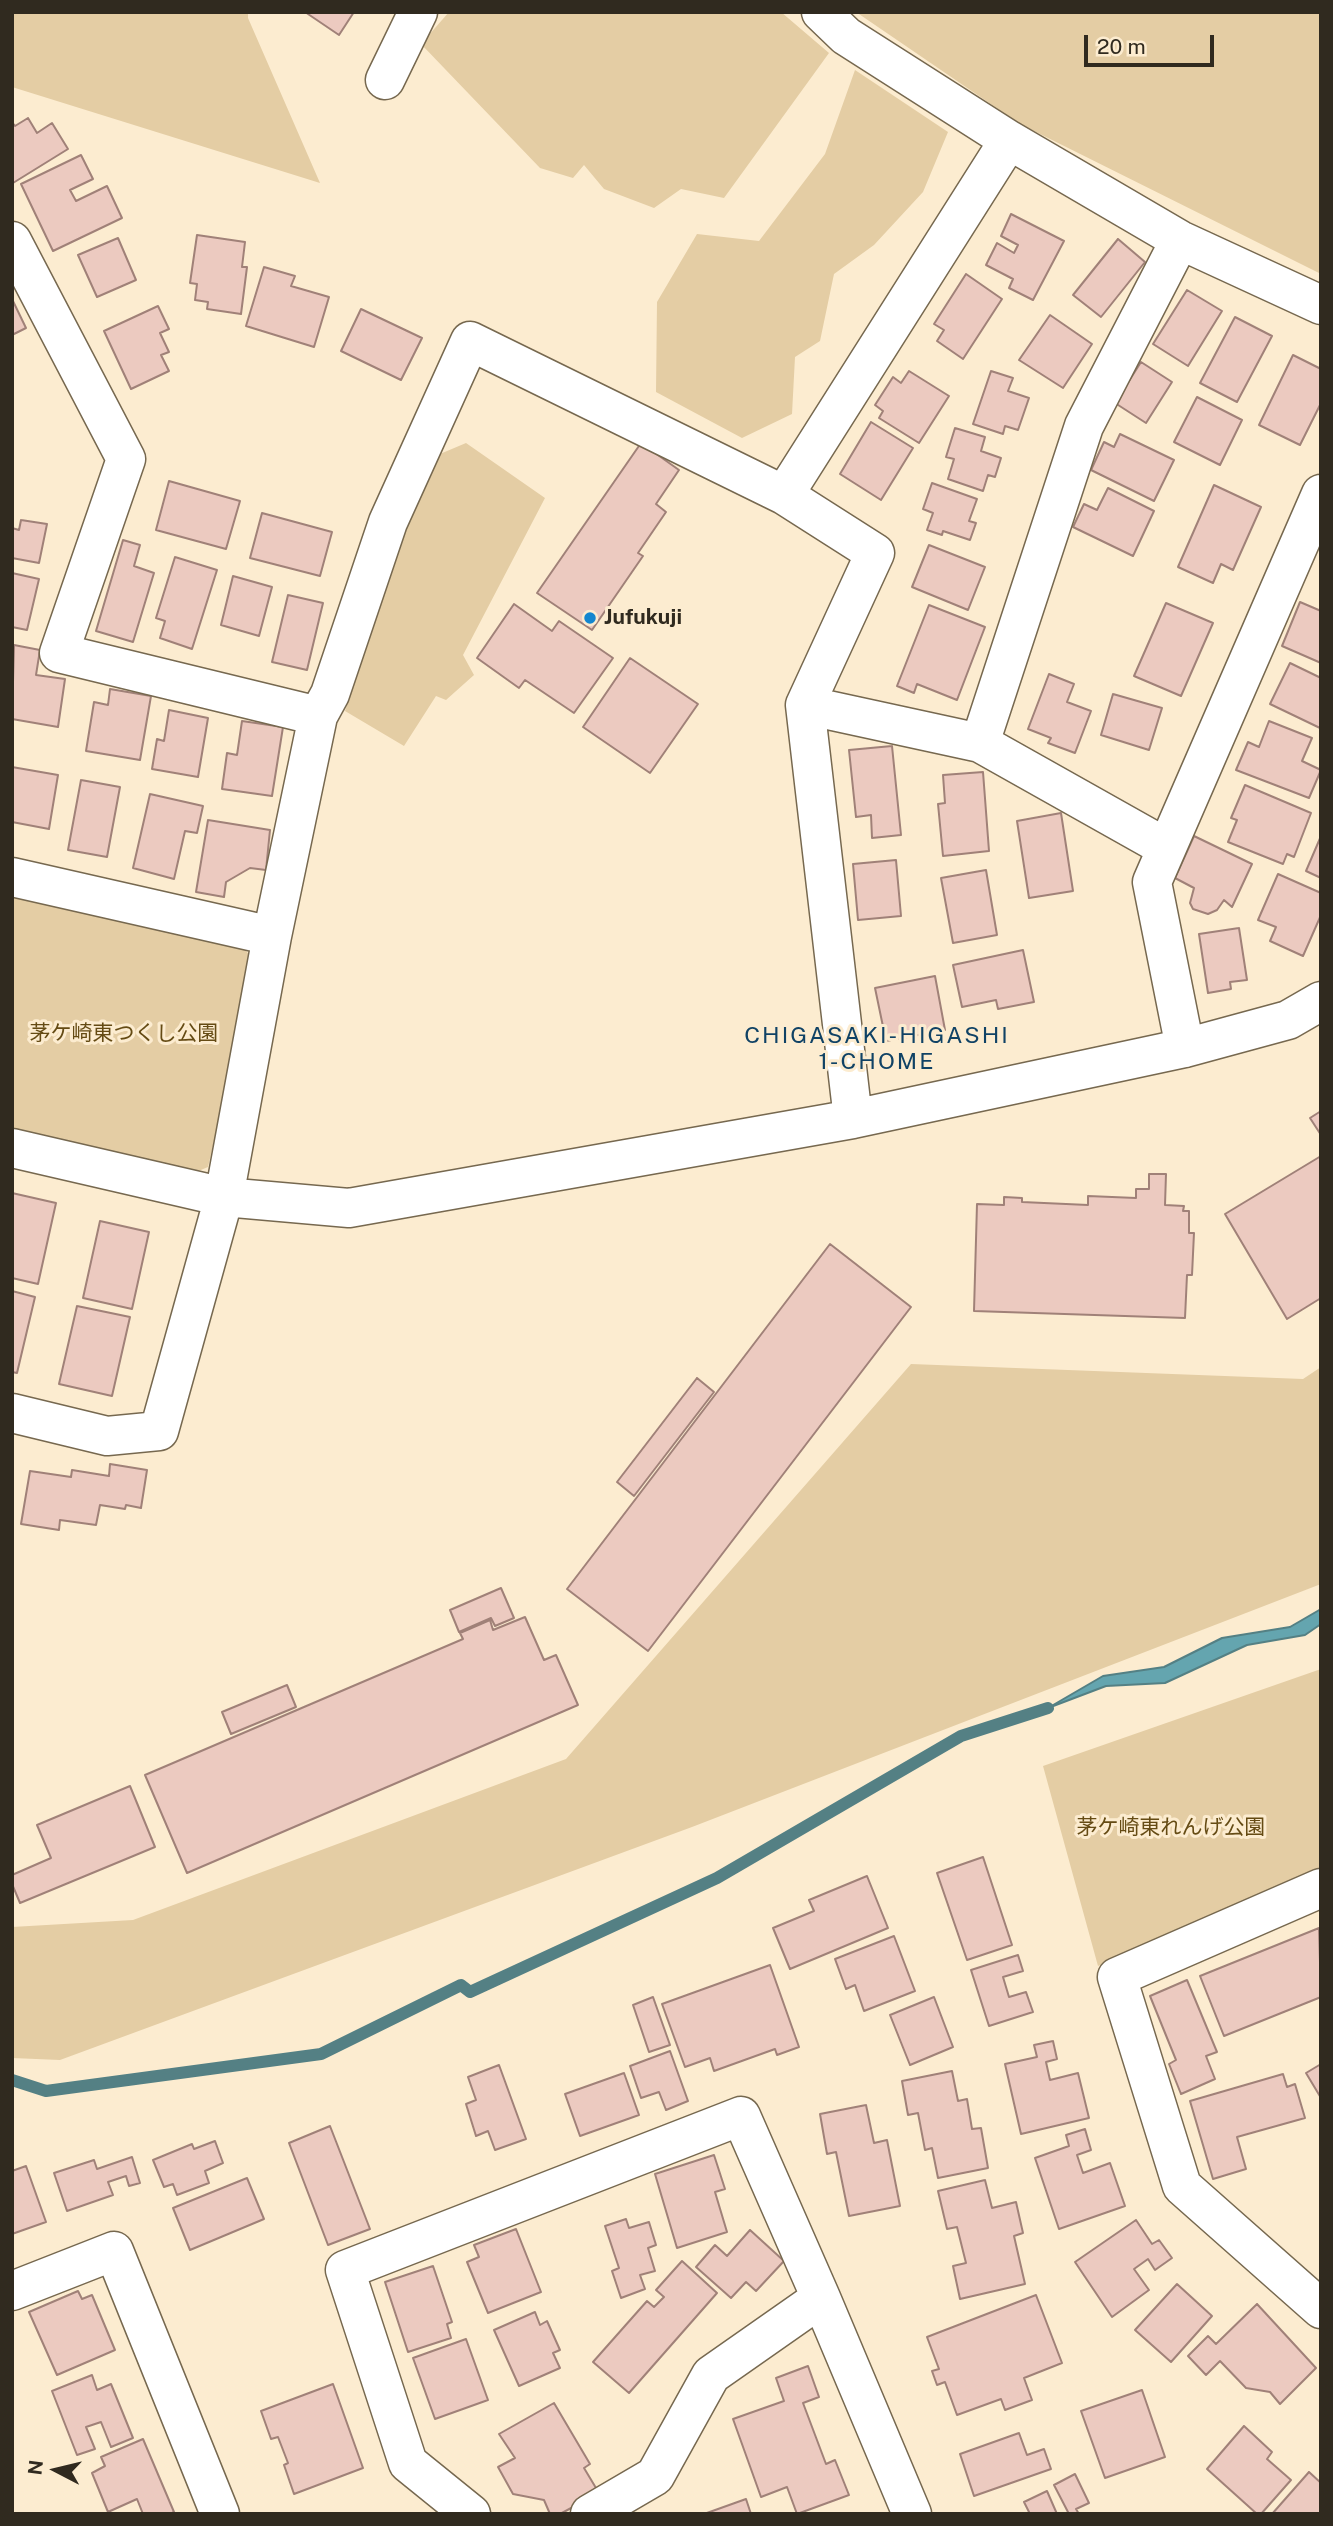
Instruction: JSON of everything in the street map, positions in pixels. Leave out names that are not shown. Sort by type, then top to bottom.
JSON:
[{"type":"street","points":[[385,80],[418,12]]},
{"type":"street","points":[[821,12],[846,36],[1009,140],[1180,240],[1321,305]]},
{"type":"street","points":[[784,495],[1009,140]]},
{"type":"street","points":[[980,743],[1084,426],[1180,240]]},
{"type":"street","points":[[12,241],[126,459],[59,653],[318,716]]},
{"type":"street","points":[[12,1413],[107,1436],[159,1431],[224,1197],[272,936],[318,716],[330,694],[387,523],[470,341],[784,495],[876,553],[805,705],[853,1119]]},
{"type":"street","points":[[1185,1048],[1152,882],[1321,494]]},
{"type":"street","points":[[805,705],[980,743],[1165,847]]},
{"type":"street","points":[[12,877],[272,936]]},
{"type":"street","points":[[12,1148],[224,1197],[349,1208],[853,1119],[1185,1048],[1288,1020],[1321,1001]]},
{"type":"street","points":[[1321,1888],[1117,1977],[1182,2186],[1321,2309]]},
{"type":"street","points":[[471,2514],[408,2463],[345,2270],[741,2116],[912,2514]]},
{"type":"street","points":[[12,2291],[114,2251],[220,2514]]},
{"type":"street","points":[[590,2514],[655,2476],[711,2375],[821,2298]]},
{"type":"green space","points":[[12,12],[248,12],[248,18],[320,183],[12,87]]},
{"type":"green space","points":[[449,12],[781,12],[829,53],[724,198],[681,189],[654,208],[604,189],[584,165],[573,178],[540,168],[421,44]]},
{"type":"green space","points":[[856,12],[1321,12],[1321,274],[1020,124]]},
{"type":"green space","points":[[855,70],[948,132],[923,192],[874,245],[834,274],[820,341],[795,357],[792,414],[742,438],[656,392],[657,302],[697,234],[759,241],[825,154]]},
{"type":"green space","points":[[466,443],[545,498],[463,655],[474,675],[446,700],[436,696],[404,746],[345,711],[406,521],[428,472],[440,454]]},
{"type":"green space","name":"茅ケ崎東つくし公園","points":[[12,895],[243,947],[255,962],[208,1167],[196,1172],[12,1130]]},
{"type":"green space","points":[[911,1364],[1303,1379],[1321,1367],[1321,1584],[692,1827],[60,2060],[12,2058],[12,1927],[133,1920],[566,1759]]},
{"type":"green space","name":"茅ケ崎東れんげ公園","points":[[1321,1669],[1321,1877],[1098,1966],[1043,1766]]},
{"type":"water","points":[[1321,1609],[1321,1624],[1305,1635],[1247,1645],[1165,1683],[1106,1686],[1048,1708],[1103,1676],[1164,1667],[1222,1638],[1290,1627]]},
{"type":"building","points":[[305,12],[354,12],[339,35]]},
{"type":"building","points":[[28,118],[37,133],[52,123],[68,149],[13,183],[12,122],[15,126]]},
{"type":"building","points":[[81,155],[93,179],[70,190],[76,201],[107,186],[122,218],[53,251],[21,184]]},
{"type":"building","points":[[1011,214],[1064,241],[1033,300],[1009,288],[1013,279],[986,265],[997,243],[1014,253],[1018,245],[1001,236]]},
{"type":"building","points":[[197,235],[245,242],[242,267],[247,267],[241,314],[207,309],[208,302],[195,300],[197,284],[190,283]]},
{"type":"building","points":[[118,238],[136,280],[97,297],[78,255]]},
{"type":"building","points":[[1118,239],[1145,262],[1101,317],[1073,295]]},
{"type":"building","points":[[264,267],[295,276],[291,286],[329,297],[314,347],[246,326]]},
{"type":"building","points":[[966,274],[1002,299],[963,359],[937,341],[944,330],[934,324]]},
{"type":"building","points":[[1187,290],[1222,311],[1188,366],[1153,344]]},
{"type":"building","points":[[12,299],[26,328],[12,335]]},
{"type":"building","points":[[158,306],[169,329],[160,333],[169,352],[161,355],[169,371],[131,389],[104,331]]},
{"type":"building","points":[[361,309],[422,338],[401,380],[341,351]]},
{"type":"building","points":[[1050,315],[1092,344],[1063,388],[1019,360]]},
{"type":"building","points":[[1235,317],[1272,336],[1237,402],[1200,383]]},
{"type":"building","points":[[1293,355],[1321,369],[1321,403],[1300,445],[1259,425]]},
{"type":"building","points":[[1141,362],[1172,382],[1146,423],[1115,403]]},
{"type":"building","points":[[909,371],[949,396],[919,443],[879,418],[883,411],[875,405],[893,377],[901,383]]},
{"type":"building","points":[[991,371],[1013,378],[1008,391],[1029,398],[1018,430],[1005,426],[1003,434],[973,424]]},
{"type":"building","points":[[1197,397],[1242,420],[1220,465],[1174,442]]},
{"type":"building","points":[[871,422],[913,448],[881,500],[840,474]]},
{"type":"building","points":[[955,428],[985,437],[981,451],[1001,458],[995,477],[988,475],[983,491],[948,479],[954,459],[946,457]]},
{"type":"building","points":[[1120,434],[1174,460],[1154,501],[1091,470],[1104,442],[1114,447]]},
{"type":"building","points":[[641,443],[679,470],[656,504],[666,512],[638,553],[643,556],[592,630],[537,593]]},
{"type":"building","points":[[169,481],[240,501],[226,549],[156,530]]},
{"type":"building","points":[[932,483],[977,499],[969,521],[976,523],[970,540],[943,531],[942,535],[927,530],[933,513],[923,509]]},
{"type":"building","points":[[1214,485],[1261,507],[1233,570],[1221,564],[1213,583],[1178,567]]},
{"type":"building","points":[[1108,488],[1154,511],[1133,556],[1073,527],[1084,504],[1097,510]]},
{"type":"building","points":[[262,513],[332,532],[320,576],[250,558]]},
{"type":"building","points":[[21,520],[47,524],[39,563],[12,558],[12,528],[19,530]]},
{"type":"building","points":[[123,540],[140,545],[134,566],[154,573],[133,642],[96,631]]},
{"type":"building","points":[[929,545],[985,567],[968,610],[912,587]]},
{"type":"building","points":[[175,557],[217,570],[192,649],[160,638],[165,621],[156,618]]},
{"type":"building","points":[[12,573],[39,579],[27,630],[12,627]]},
{"type":"building","points":[[233,576],[272,587],[259,636],[221,625]]},
{"type":"building","points":[[288,595],[323,603],[307,670],[272,662]]},
{"type":"building","points":[[1300,602],[1321,611],[1321,663],[1282,646]]},
{"type":"building","points":[[1166,603],[1213,623],[1181,696],[1134,676]]},
{"type":"building","points":[[514,604],[552,631],[559,621],[613,658],[574,713],[525,680],[519,688],[477,658]]},
{"type":"building","points":[[929,605],[985,627],[957,700],[917,684],[914,693],[897,686]]},
{"type":"building","points":[[14,645],[40,650],[36,675],[65,679],[58,727],[12,719]]},
{"type":"building","points":[[630,658],[698,704],[650,773],[583,727]]},
{"type":"building","points":[[1290,663],[1321,678],[1320,728],[1270,704]]},
{"type":"building","points":[[1049,674],[1074,684],[1067,702],[1091,711],[1075,753],[1048,743],[1051,738],[1028,729]]},
{"type":"building","points":[[110,689],[151,696],[140,760],[86,751],[94,702],[108,705]]},
{"type":"building","points":[[1113,694],[1162,708],[1149,750],[1101,735]]},
{"type":"building","points":[[169,710],[208,718],[198,777],[152,769],[157,739],[164,741]]},
{"type":"building","points":[[242,721],[283,727],[272,796],[222,789],[227,753],[237,755]]},
{"type":"building","points":[[1269,721],[1312,738],[1302,761],[1321,770],[1309,798],[1236,770],[1248,742],[1259,747]]},
{"type":"building","points":[[892,746],[901,835],[872,838],[871,815],[856,817],[849,750]]},
{"type":"building","points":[[12,767],[58,775],[49,829],[12,822]]},
{"type":"building","points":[[983,772],[989,851],[943,856],[938,804],[945,803],[943,775]]},
{"type":"building","points":[[81,780],[120,787],[107,857],[68,850]]},
{"type":"building","points":[[1245,785],[1311,813],[1294,857],[1287,854],[1283,864],[1228,842],[1237,820],[1231,818]]},
{"type":"building","points":[[150,794],[203,806],[197,833],[185,831],[174,879],[133,868]]},
{"type":"building","points":[[1061,813],[1073,891],[1029,898],[1017,821]]},
{"type":"building","points":[[208,820],[270,830],[266,870],[250,868],[226,882],[224,897],[196,892]]},
{"type":"building","points":[[1194,836],[1252,864],[1232,907],[1224,900],[1217,910],[1208,914],[1193,909],[1190,903],[1194,888],[1175,878]]},
{"type":"building","points":[[1321,836],[1321,878],[1306,871]]},
{"type":"building","points":[[896,860],[901,916],[858,920],[853,864]]},
{"type":"building","points":[[986,870],[997,935],[953,943],[941,878]]},
{"type":"building","points":[[1278,874],[1321,893],[1321,915],[1303,956],[1270,941],[1276,927],[1258,920]]},
{"type":"building","points":[[1239,928],[1247,980],[1230,982],[1231,989],[1208,993],[1199,934]]},
{"type":"building","points":[[1023,950],[1034,1002],[998,1009],[996,1000],[962,1007],[953,965]]},
{"type":"building","points":[[935,976],[945,1030],[886,1041],[875,988]]},
{"type":"building","points":[[1321,1111],[1321,1135],[1310,1118]]},
{"type":"building","points":[[1321,1156],[1321,1298],[1287,1319],[1225,1214]]},
{"type":"building","points":[[1149,1174],[1166,1174],[1165,1205],[1184,1206],[1183,1211],[1189,1211],[1189,1233],[1194,1233],[1192,1275],[1187,1275],[1185,1318],[974,1311],[977,1204],[1004,1205],[1004,1197],[1022,1198],[1022,1202],[1088,1205],[1088,1196],[1136,1198],[1136,1189],[1149,1189]]},
{"type":"building","points":[[12,1193],[56,1203],[38,1284],[12,1278]]},
{"type":"building","points":[[100,1221],[149,1232],[132,1309],[83,1298]]},
{"type":"building","points":[[830,1244],[911,1307],[648,1651],[567,1589]]},
{"type":"building","points":[[12,1291],[35,1297],[17,1373],[12,1372]]},
{"type":"building","points":[[77,1306],[130,1317],[112,1396],[59,1384]]},
{"type":"building","points":[[697,1378],[714,1392],[634,1496],[617,1482]]},
{"type":"building","points":[[110,1464],[147,1470],[141,1508],[126,1505],[125,1509],[100,1505],[96,1525],[60,1520],[59,1530],[21,1524],[30,1471],[71,1477],[72,1470],[109,1476]]},
{"type":"building","points":[[501,1588],[514,1618],[495,1626],[491,1618],[459,1632],[450,1610]]},
{"type":"building","points":[[525,1617],[544,1660],[556,1655],[578,1705],[187,1873],[145,1775],[463,1639],[460,1633],[490,1620],[493,1630]]},
{"type":"building","points":[[287,1685],[296,1707],[231,1734],[222,1712]]},
{"type":"building","points":[[130,1786],[155,1847],[20,1903],[12,1884],[12,1875],[51,1858],[37,1825]]},
{"type":"building","points":[[983,1857],[1012,1945],[967,1960],[937,1873]]},
{"type":"building","points":[[867,1876],[888,1928],[790,1969],[773,1928],[814,1911],[809,1900]]},
{"type":"building","points":[[1319,1928],[1321,1997],[1224,2036],[1200,1976]]},
{"type":"building","points":[[894,1936],[915,1991],[864,2011],[855,1985],[846,1989],[835,1959]]},
{"type":"building","points":[[1018,1955],[1023,1971],[1003,1977],[1009,1997],[1026,1992],[1033,2012],[989,2026],[971,1970]]},
{"type":"building","points":[[770,1965],[799,2047],[777,2055],[775,2049],[714,2071],[710,2058],[685,2067],[662,2004]]},
{"type":"building","points":[[1187,1980],[1217,2052],[1206,2056],[1215,2079],[1181,2094],[1169,2064],[1176,2060],[1150,1996]]},
{"type":"building","points":[[653,1997],[670,2045],[649,2052],[633,2005]]},
{"type":"building","points":[[934,1997],[953,2047],[910,2065],[890,2015]]},
{"type":"building","points":[[1053,2041],[1057,2059],[1046,2062],[1050,2080],[1078,2073],[1089,2118],[1021,2134],[1005,2064],[1037,2057],[1034,2045]]},
{"type":"building","points":[[670,2051],[688,2101],[666,2110],[659,2092],[641,2098],[630,2066]]},
{"type":"building","points":[[1321,2064],[1321,2098],[1306,2073]]},
{"type":"building","points":[[499,2065],[526,2139],[495,2150],[488,2131],[476,2136],[466,2104],[476,2100],[468,2077]]},
{"type":"building","points":[[952,2071],[958,2101],[967,2099],[972,2129],[981,2128],[988,2168],[938,2178],[932,2148],[925,2150],[918,2113],[908,2115],[902,2081]]},
{"type":"building","points":[[624,2073],[639,2115],[580,2136],[565,2094]]},
{"type":"building","points":[[1283,2074],[1287,2087],[1295,2084],[1305,2118],[1237,2137],[1246,2169],[1213,2179],[1190,2101]]},
{"type":"building","points":[[866,2105],[874,2143],[887,2140],[900,2206],[849,2216],[836,2152],[827,2154],[820,2114]]},
{"type":"building","points":[[330,2126],[370,2229],[328,2245],[289,2143]]},
{"type":"building","points":[[1085,2129],[1091,2150],[1077,2155],[1083,2173],[1110,2163],[1125,2206],[1059,2229],[1035,2158],[1069,2146],[1066,2135]]},
{"type":"building","points":[[215,2141],[223,2163],[205,2171],[209,2183],[177,2195],[173,2184],[164,2187],[153,2160],[192,2144],[194,2149]]},
{"type":"building","points":[[714,2155],[725,2189],[715,2192],[727,2232],[677,2248],[655,2174]]},
{"type":"building","points":[[132,2157],[140,2183],[129,2186],[126,2176],[108,2182],[113,2195],[67,2211],[54,2173],[94,2160],[97,2169]]},
{"type":"building","points":[[26,2166],[46,2222],[12,2234],[12,2171]]},
{"type":"building","points":[[247,2178],[264,2219],[190,2250],[173,2208]]},
{"type":"building","points":[[985,2180],[992,2208],[1016,2202],[1023,2233],[1014,2236],[1025,2284],[960,2299],[953,2266],[966,2263],[957,2227],[947,2229],[938,2191]]},
{"type":"building","points":[[626,2219],[629,2228],[649,2222],[656,2245],[648,2248],[655,2271],[640,2275],[645,2289],[621,2298],[612,2271],[619,2268],[605,2226]]},
{"type":"building","points":[[1136,2220],[1152,2244],[1159,2240],[1172,2258],[1155,2270],[1148,2259],[1134,2269],[1149,2290],[1112,2317],[1075,2262]]},
{"type":"building","points":[[516,2229],[541,2292],[488,2313],[467,2262],[479,2257],[474,2245]]},
{"type":"building","points":[[750,2230],[784,2261],[756,2291],[746,2282],[731,2298],[696,2267],[715,2245],[727,2256]]},
{"type":"building","points":[[682,2261],[717,2293],[629,2393],[593,2362],[647,2301],[654,2307],[664,2297],[656,2290]]},
{"type":"building","points":[[433,2266],[452,2322],[447,2324],[451,2338],[408,2352],[385,2282]]},
{"type":"building","points":[[1177,2284],[1212,2316],[1171,2362],[1135,2330]]},
{"type":"building","points":[[78,2291],[82,2299],[92,2295],[115,2350],[57,2375],[29,2312]]},
{"type":"building","points":[[1036,2295],[1062,2363],[1024,2378],[1032,2400],[1005,2410],[1001,2399],[957,2415],[945,2382],[937,2385],[932,2371],[939,2369],[927,2337]]},
{"type":"building","points":[[1257,2304],[1316,2368],[1280,2404],[1270,2392],[1246,2388],[1220,2361],[1206,2375],[1188,2356],[1208,2336],[1216,2344]]},
{"type":"building","points":[[535,2312],[540,2325],[547,2321],[560,2350],[553,2353],[560,2368],[519,2386],[494,2330]]},
{"type":"building","points":[[466,2339],[488,2400],[435,2419],[413,2358]]},
{"type":"building","points":[[808,2366],[819,2397],[803,2403],[826,2464],[835,2460],[849,2495],[797,2514],[787,2487],[761,2497],[733,2419],[784,2401],[776,2378]]},
{"type":"building","points":[[92,2375],[97,2390],[111,2384],[133,2438],[111,2447],[101,2422],[86,2427],[95,2449],[77,2455],[52,2391]]},
{"type":"building","points":[[333,2384],[363,2468],[294,2494],[284,2465],[288,2463],[278,2437],[271,2439],[261,2411]]},
{"type":"building","points":[[1142,2390],[1165,2457],[1105,2478],[1081,2411]]},
{"type":"building","points":[[554,2403],[590,2464],[584,2468],[599,2493],[560,2514],[550,2514],[544,2500],[513,2494],[498,2467],[515,2458],[499,2434]]},
{"type":"building","points":[[1244,2426],[1272,2452],[1267,2459],[1291,2480],[1261,2514],[1257,2514],[1207,2469]]},
{"type":"building","points":[[1019,2433],[1027,2455],[1044,2449],[1051,2469],[974,2496],[960,2454]]},
{"type":"building","points":[[143,2439],[174,2512],[143,2514],[137,2499],[108,2512],[92,2473],[105,2466],[101,2457]]},
{"type":"building","points":[[1309,2472],[1321,2483],[1321,2514],[1272,2514]]},
{"type":"building","points":[[1075,2474],[1089,2503],[1076,2509],[1079,2514],[1069,2514],[1054,2485]]},
{"type":"building","points":[[1047,2491],[1057,2514],[1030,2514],[1024,2502]]},
{"type":"building","points":[[746,2499],[751,2514],[704,2514]]},
{"type":"waterway","points":[[12,2080],[46,2091],[321,2054],[461,1985],[470,1992],[717,1878],[961,1736],[1048,1708]]},
{"type":"place","name":"Jufukuji","points":[[590,618]]},
{"type":"district","name":"CHIGASAKI-HIGASHI 1-CHOME","points":[[877,1049]]}]
